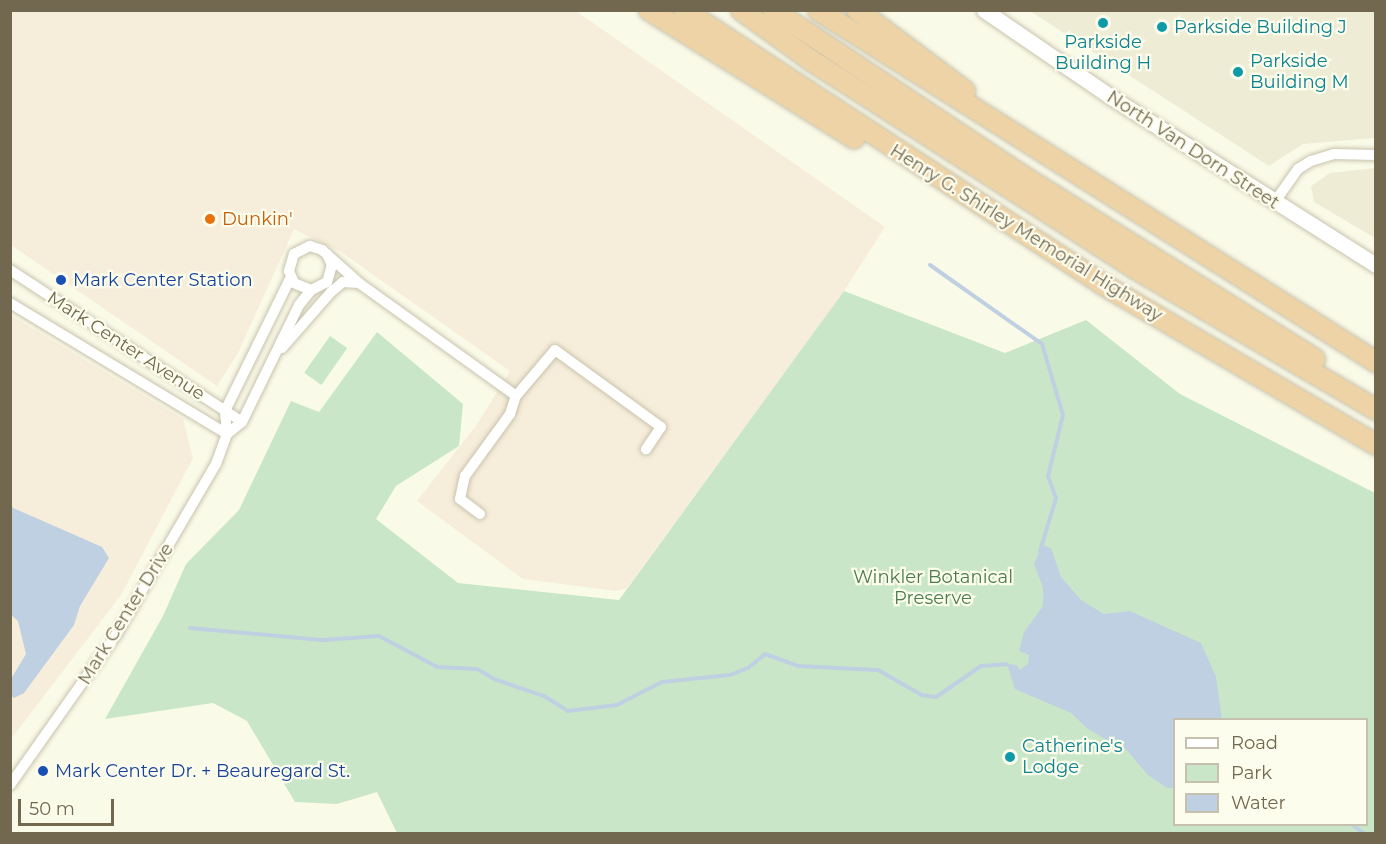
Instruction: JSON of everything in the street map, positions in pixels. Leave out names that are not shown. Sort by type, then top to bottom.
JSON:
[{"type":"highway","points":[[649,10],[828,122],[1102,284]]},
{"type":"highway","name":"Henry G. Shirley Memorial Highway","points":[[684,10],[1102,284],[1376,445]]},
{"type":"highway","points":[[741,10],[812,61],[1121,259],[1376,410]]},
{"type":"highway","points":[[773,10],[1015,171],[1376,397]]},
{"type":"highway","points":[[818,10],[1097,190],[1376,362]]},
{"type":"highway","points":[[857,10],[1097,190]]},
{"type":"main road","name":"North Van Dorn Street","points":[[984,10],[1274,203],[1376,266]]},
{"type":"street","points":[[1274,203],[1298,168],[1311,161],[1334,154],[1376,154]]},
{"type":"street","points":[[225,411],[291,277],[291,259],[298,250],[316,247],[359,283],[516,396]]},
{"type":"street","points":[[227,434],[242,422],[298,305],[311,290],[322,286],[330,277],[332,265],[327,254]]},
{"type":"street","name":"Mark Center Avenue","points":[[10,270],[242,422]]},
{"type":"street","points":[[291,277],[299,287],[311,290]]},
{"type":"street","points":[[275,354],[331,292],[343,282],[359,283]]},
{"type":"street","name":"Mark Center Avenue","points":[[10,303],[227,434]]},
{"type":"street","points":[[480,514],[460,499],[465,476],[510,414],[516,396],[555,350],[661,427],[646,449]]},
{"type":"street","name":"Mark Center Drive","points":[[10,785],[116,635],[216,464],[227,434],[225,411]]},
{"type":"shaded area","points":[[10,11],[576,11],[885,227],[844,291],[627,588],[616,591],[523,579],[417,501],[478,423],[510,371],[341,252],[294,229],[238,353],[217,386],[11,245]]},
{"type":"shaded area","points":[[1030,11],[1375,11],[1375,138],[1303,144],[1269,166]]},
{"type":"shaded area","points":[[1375,168],[1375,238],[1314,202],[1311,186],[1330,173]]},
{"type":"shaded area","points":[[10,315],[183,419],[193,458],[121,595],[11,739]]},
{"type":"green space","name":"Winkler Botanical Preserve","points":[[844,291],[1005,353],[1086,320],[1180,394],[1375,493],[1375,833],[397,833],[377,792],[337,804],[295,802],[247,721],[213,703],[105,719],[163,616],[186,564],[239,510],[291,401],[319,412],[377,332],[463,404],[459,446],[396,486],[376,519],[458,583],[619,600]]},
{"type":"green space","points":[[330,336],[347,348],[321,385],[304,373]]},
{"type":"water","points":[[11,507],[102,547],[109,558],[80,606],[74,625],[24,693],[14,698],[11,695],[11,679],[26,654],[18,621],[11,615]]},
{"type":"water","points":[[1042,545],[1051,548],[1061,577],[1081,600],[1104,614],[1130,611],[1201,643],[1216,677],[1222,718],[1173,718],[1173,788],[1167,788],[1148,775],[1118,740],[1107,740],[1088,729],[1071,713],[1015,689],[1007,664],[1017,665],[1020,670],[1028,664],[1029,655],[1019,651],[1024,632],[1043,606],[1043,588],[1034,564]]},
{"type":"waterway","points":[[930,265],[1042,344],[1063,415],[1048,476],[1056,498],[1040,551]]},
{"type":"waterway","points":[[190,628],[323,640],[379,636],[437,667],[477,669],[494,679],[544,696],[568,711],[617,705],[662,682],[730,675],[748,668],[765,654],[798,666],[878,670],[922,695],[936,697],[981,666],[1007,664]]},
{"type":"waterway","points":[[1354,826],[1365,834]]},
{"type":"place","name":"Parkside Building H","points":[[1103,23]]},
{"type":"place","name":"Parkside Building J","points":[[1162,27]]},
{"type":"place","name":"Parkside Building M","points":[[1238,72]]},
{"type":"place","name":"Dunkin'","points":[[210,219]]},
{"type":"place","name":"Mark Center Station","points":[[61,280]]},
{"type":"place","name":"Catherine's Lodge","points":[[1010,757]]},
{"type":"place","name":"Mark Center Dr. + Beauregard St.","points":[[43,771]]}]
